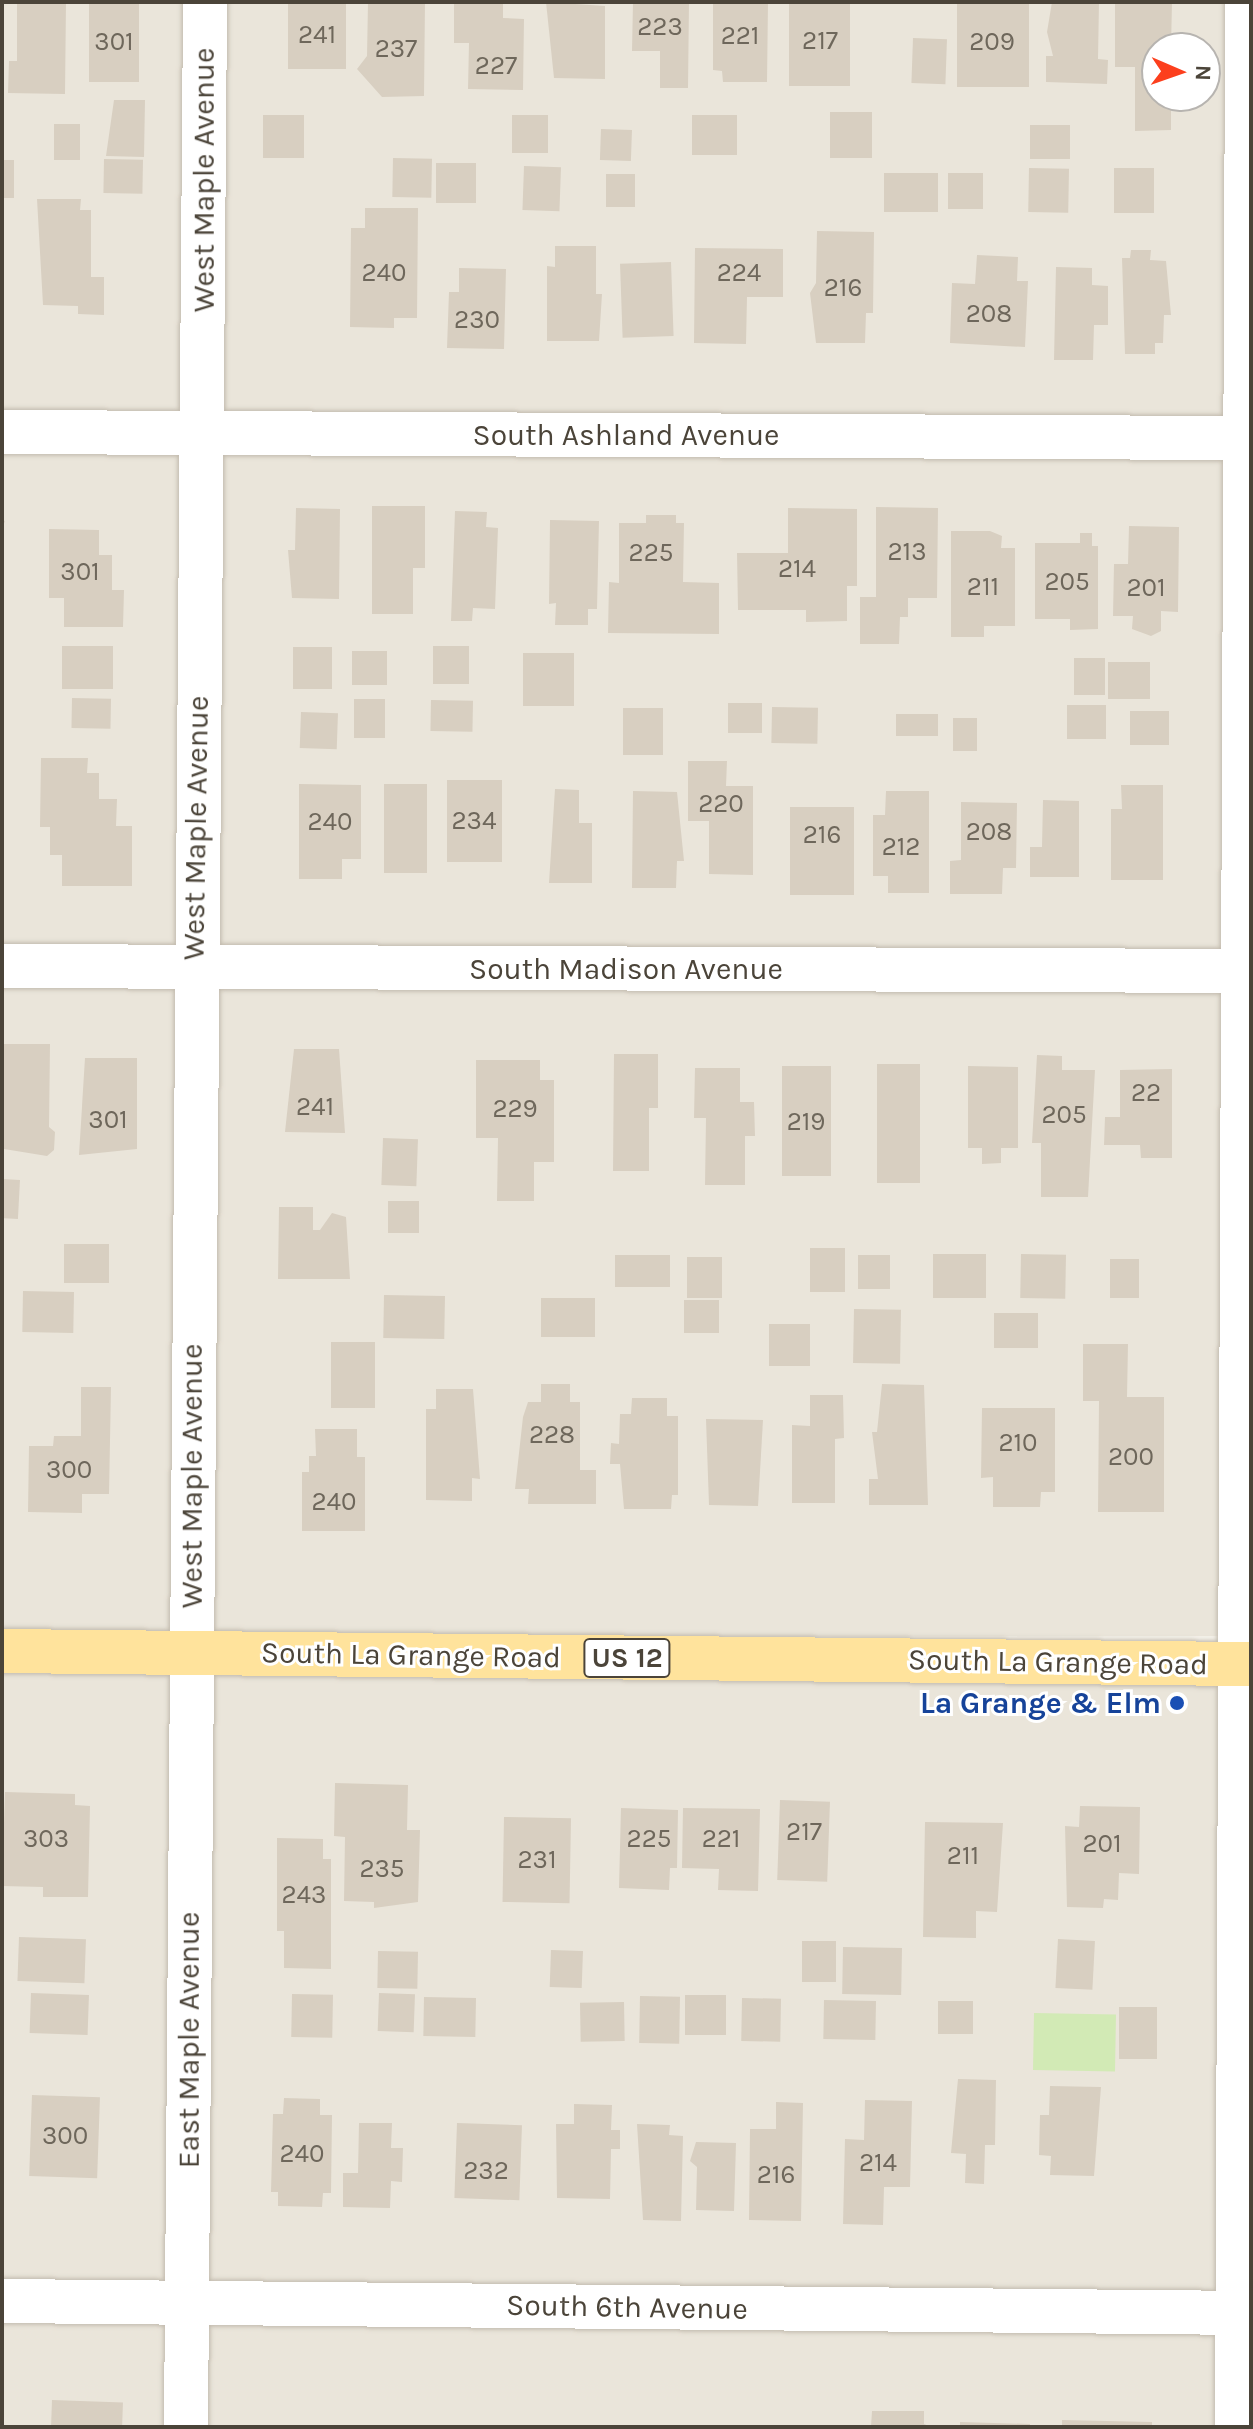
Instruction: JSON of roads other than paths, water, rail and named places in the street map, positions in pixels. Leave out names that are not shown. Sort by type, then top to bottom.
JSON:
[{"type":"main road","name":"South La Grange Road","points":[[2,1651],[1245,1664]]},
{"type":"street","name":"West Maple Avenue","points":[[191,1653],[194,967],[205,2]]},
{"type":"street","points":[[1237,2427],[1245,2313],[1247,2]]},
{"type":"street","name":"South Ashland Avenue","points":[[2,432],[1249,438]]},
{"type":"street","name":"South Madison Avenue","points":[[2,966],[1246,971]]},
{"type":"street","name":"East Maple Avenue","points":[[186,2427],[191,1653]]},
{"type":"street","name":"South 6th Avenue","points":[[2,2301],[1245,2313]]},
{"type":"place","name":"La Grange & Elm","points":[[1177,1703]]}]
